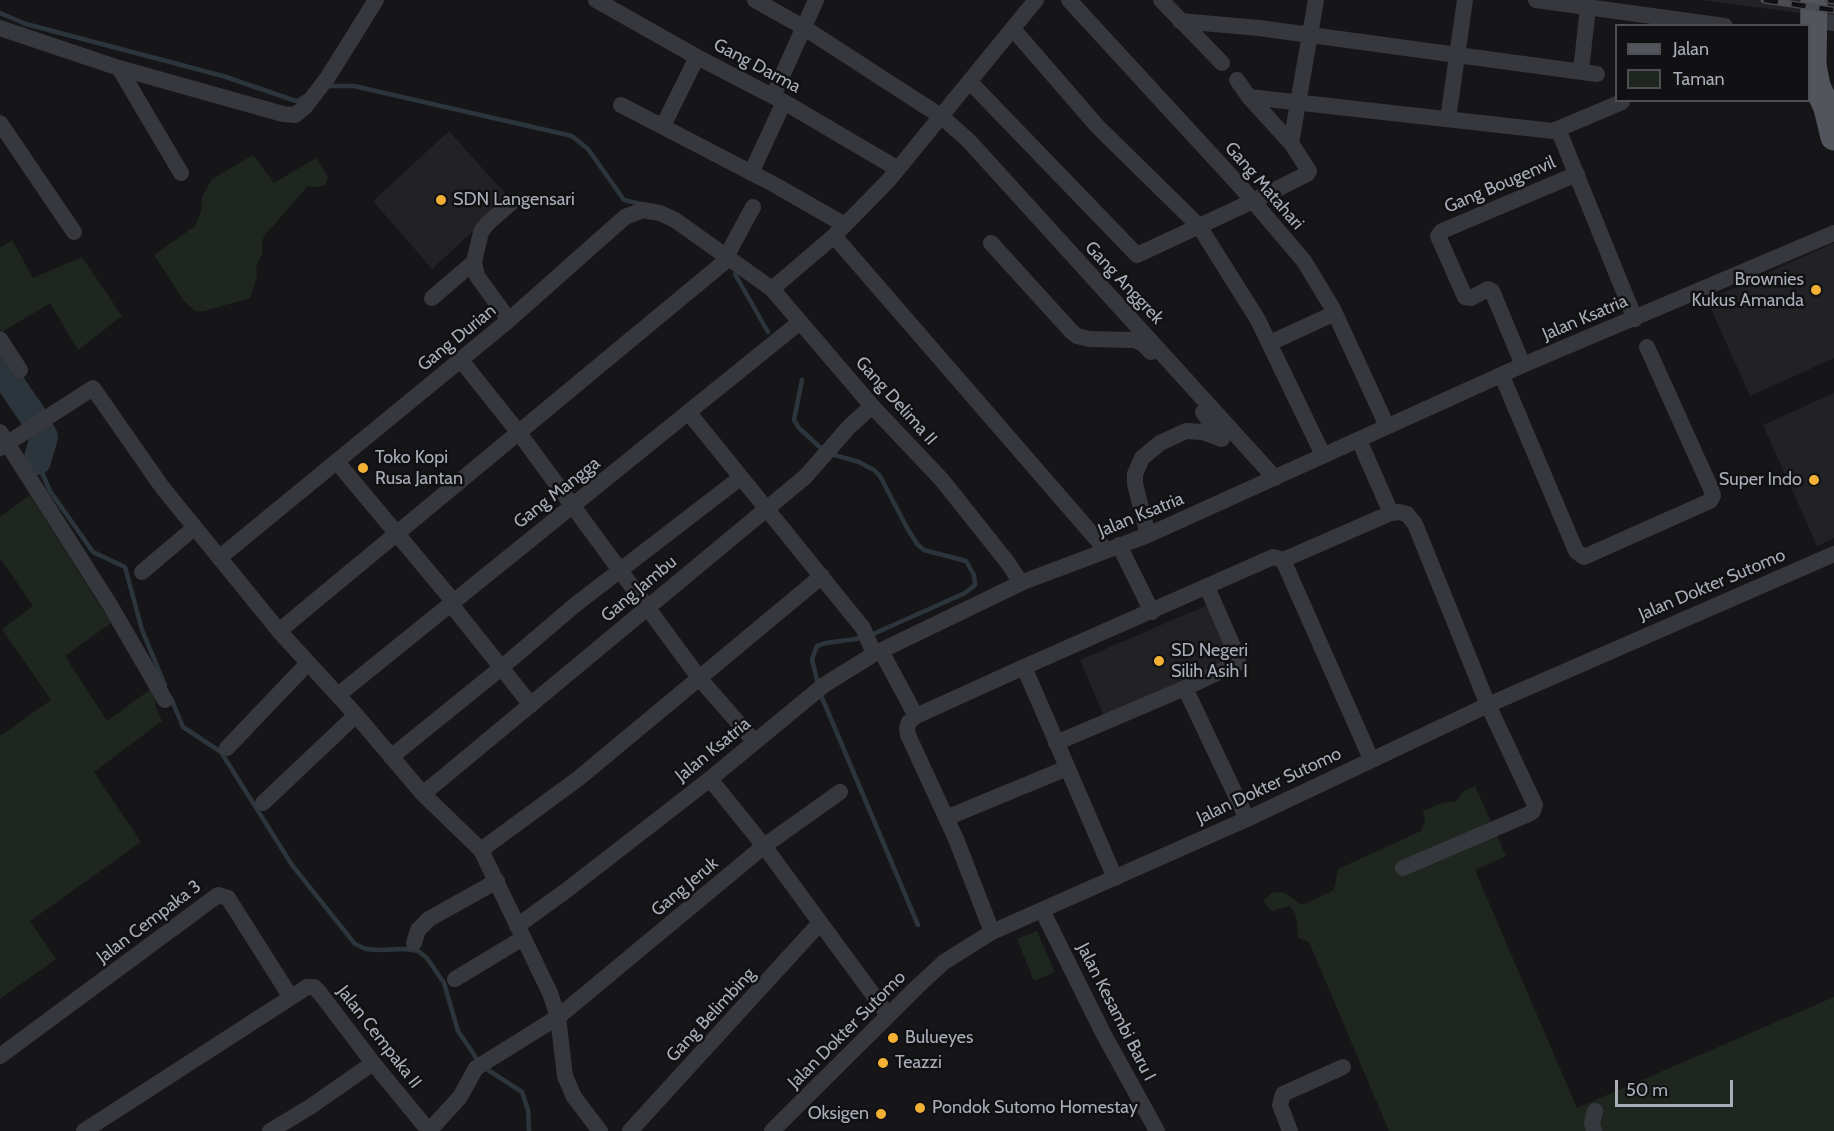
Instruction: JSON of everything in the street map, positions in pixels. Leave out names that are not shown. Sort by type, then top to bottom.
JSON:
[{"type":"main road","points":[[1821,20],[1813,65],[1817,86],[1827,108],[1834,137]]},
{"type":"street","points":[[0,28],[119,68],[283,114],[295,115],[301,112],[322,85],[376,0]]},
{"type":"street","name":"Gang Darma","points":[[596,0],[697,57],[779,99],[898,169]]},
{"type":"street","name":"Gang Anggrek","points":[[755,0],[803,27],[942,117],[977,150],[1270,480]]},
{"type":"street","points":[[752,172],[803,27],[816,0]]},
{"type":"street","points":[[772,289],[839,230],[898,169],[1036,0]]},
{"type":"street","name":"Gang Matahari","points":[[1069,0],[1253,201],[1304,261],[1335,313],[1386,426]]},
{"type":"street","points":[[1161,0],[1222,63]]},
{"type":"street","points":[[1291,143],[1308,35],[1316,0]]},
{"type":"street","points":[[1448,119],[1465,0]]},
{"type":"street","points":[[1536,0],[1711,24]]},
{"type":"street","points":[[1180,21],[1308,35],[1589,72],[1588,7]]},
{"type":"street","points":[[1013,29],[1098,127],[1199,226],[1244,296],[1270,343],[1323,455]]},
{"type":"street","points":[[663,126],[697,57]]},
{"type":"street","points":[[119,68],[181,173]]},
{"type":"street","points":[[970,82],[1134,254],[1140,254],[1307,174],[1308,168],[1291,143],[1249,97],[1237,80]]},
{"type":"street","points":[[1249,97],[1553,131],[1622,102]]},
{"type":"street","points":[[621,105],[752,172],[839,230],[1113,548],[1152,612]]},
{"type":"street","points":[[0,123],[74,232]]},
{"type":"street","points":[[1558,129],[1635,319]]},
{"type":"street","name":"Gang Bougenvil","points":[[1523,365],[1492,291],[1488,289],[1471,298],[1464,297],[1438,236],[1442,231],[1577,174]]},
{"type":"street","points":[[509,320],[477,276],[474,262],[482,232],[488,223],[512,202]]},
{"type":"street","points":[[279,631],[727,258],[753,207]]},
{"type":"street","name":"Gang Durian","points":[[219,558],[509,320],[633,212],[643,210],[675,220],[727,258]]},
{"type":"street","name":"Jalan Ksatria","points":[[455,980],[520,932],[567,890],[710,779],[872,644],[1021,583],[1148,535],[1523,365],[1834,233]]},
{"type":"street","points":[[991,243],[1077,336],[1089,339],[1142,342],[1194,399],[1221,439]]},
{"type":"street","name":"Gang Delima II","points":[[727,258],[772,289],[872,406],[942,480],[1008,563],[1021,583]]},
{"type":"street","points":[[432,298],[474,262]]},
{"type":"street","points":[[1270,343],[1335,313]]},
{"type":"street","name":"Gang Mangga","points":[[338,695],[800,322]]},
{"type":"street","points":[[0,339],[20,370]]},
{"type":"street","points":[[1502,376],[1576,551],[1584,557],[1710,501],[1713,496],[1647,347]]},
{"type":"street","points":[[460,359],[519,433],[700,679],[755,742]]},
{"type":"street","points":[[165,700],[110,605],[2,441],[39,423],[93,388],[162,488],[279,631],[356,715],[423,794],[481,850],[540,971],[558,1017],[565,1077],[574,1097],[600,1131]]},
{"type":"street","name":"Gang Jambu","points":[[423,794],[805,477],[872,406]]},
{"type":"street","points":[[689,413],[822,576],[872,644],[916,716]]},
{"type":"street","points":[[1148,535],[1135,484],[1135,474],[1142,458],[1160,443],[1186,432],[1203,432],[1231,445],[1270,480]]},
{"type":"street","points":[[1359,440],[1391,513]]},
{"type":"street","points":[[337,462],[452,602],[531,705]]},
{"type":"street","points":[[391,757],[620,570],[740,478]]},
{"type":"street","points":[[992,932],[946,818],[908,735],[909,722],[916,716],[1272,557],[1283,560],[1391,513],[1403,513],[1413,520],[1488,705],[1535,802],[1535,808],[1529,814],[1404,868]]},
{"type":"street","points":[[142,572],[194,528]]},
{"type":"street","name":"Jalan Dokter Sutomo","points":[[772,1131],[888,1014],[944,962],[992,932],[1247,819],[1488,705],[1834,554]]},
{"type":"street","points":[[1283,560],[1371,759]]},
{"type":"street","points":[[481,850],[579,778],[822,576]]},
{"type":"street","points":[[1056,743],[1185,688],[1239,661],[1207,587]]},
{"type":"street","points":[[227,748],[308,663]]},
{"type":"street","points":[[1024,667],[1115,878]]},
{"type":"street","points":[[1185,688],[1247,819]]},
{"type":"street","points":[[262,803],[356,715]]},
{"type":"street","points":[[946,818],[1067,768]]},
{"type":"street","points":[[710,779],[764,846],[819,924],[888,1014]]},
{"type":"street","name":"Gang Jeruk","points":[[429,1131],[460,1096],[483,1064],[558,1017],[764,846],[840,792]]},
{"type":"street","points":[[414,943],[418,930],[429,919],[497,881]]},
{"type":"street","name":"Jalan Cempaka 3","points":[[0,1056],[218,895],[228,898],[290,996]]},
{"type":"street","name":"Jalan Kesambi Baru I","points":[[1042,910],[1102,1033],[1157,1131]]},
{"type":"street","name":"Gang Belimbing","points":[[630,1131],[819,924]]},
{"type":"street","name":"Jalan Cempaka II","points":[[290,996],[307,987],[314,987],[429,1131]]},
{"type":"street","points":[[84,1131],[290,996]]},
{"type":"street","points":[[270,1131],[310,1107],[373,1063]]},
{"type":"street","points":[[1290,1131],[1280,1106],[1283,1094],[1343,1067]]},
{"type":"street","points":[[1594,1131],[1592,1123],[1595,1111]]},
{"type":"shaded area","points":[[1700,0],[1834,0],[1834,17],[1808,14]]},
{"type":"shaded area","name":"SDN Langensari","points":[[449,131],[509,198],[432,269],[373,201]]},
{"type":"shaded area","points":[[1834,243],[1834,358],[1750,396],[1707,300]]},
{"type":"shaded area","points":[[1834,393],[1834,538],[1817,546],[1763,425]]},
{"type":"shaded area","name":"SD Negeri Silih Asih I","points":[[1212,603],[1238,662],[1105,719],[1080,660]]},
{"type":"green space","points":[[253,155],[274,183],[316,158],[328,177],[327,181],[325,185],[318,187],[308,186],[265,235],[262,241],[262,254],[256,267],[257,277],[250,298],[204,311],[195,311],[184,301],[154,255],[195,226],[201,212],[202,197],[212,179]]},
{"type":"green space","points":[[12,240],[33,278],[82,257],[122,316],[78,350],[50,303],[2,332],[0,329],[0,248]]},
{"type":"green space","points":[[30,495],[111,623],[65,656],[107,721],[151,689],[155,695],[156,708],[162,721],[94,772],[141,842],[30,921],[56,959],[0,999],[0,736],[51,700],[2,629],[33,606],[0,558],[0,517]]},
{"type":"green space","points":[[1475,786],[1506,856],[1475,870],[1577,1108],[1834,997],[1834,1131],[1389,1131],[1309,942],[1298,938],[1296,915],[1290,906],[1271,911],[1263,901],[1273,892],[1285,893],[1302,905],[1334,890],[1338,869],[1421,831],[1425,821],[1423,811],[1442,803],[1456,801],[1464,791]]},
{"type":"green space","points":[[1037,931],[1055,972],[1034,981],[1017,939]]},
{"type":"waterway","points":[[0,13],[26,24],[223,76],[293,100],[297,101],[304,97]]},
{"type":"waterway","points":[[327,86],[354,86],[572,136],[588,149],[624,200],[641,204]]},
{"type":"waterway","points":[[735,274],[768,332]]},
{"type":"waterway","points":[[0,368],[33,416],[44,437],[37,461]]},
{"type":"waterway","points":[[802,380],[794,420],[799,428],[823,450]]},
{"type":"waterway","points":[[831,454],[859,462],[874,470],[880,476],[917,544],[924,550],[966,561],[974,575],[975,585],[965,593],[871,635]]},
{"type":"waterway","points":[[37,461],[50,491],[93,552],[125,567],[142,630],[165,685]]},
{"type":"waterway","points":[[818,685],[812,659],[817,646],[863,638]]},
{"type":"waterway","points":[[820,693],[918,925]]},
{"type":"waterway","points":[[171,698],[183,727],[221,752],[292,865],[355,944],[366,949],[418,951],[427,958],[444,983],[458,1031],[479,1062]]},
{"type":"waterway","points":[[485,1068],[522,1092],[528,1110],[529,1131]]},
{"type":"railway","points":[[1764,0],[1834,10]]},
{"type":"railway","points":[[1828,0],[1834,1]]},
{"type":"place","name":"SDN Langensari","points":[[441,200]]},
{"type":"place","name":"Brownies Kukus Amanda","points":[[1816,290]]},
{"type":"place","name":"Toko Kopi Rusa Jantan","points":[[363,468]]},
{"type":"place","name":"Super Indo","points":[[1814,480]]},
{"type":"place","name":"SD Negeri Silih Asih I","points":[[1159,661]]},
{"type":"place","name":"Bulueyes","points":[[893,1038]]},
{"type":"place","name":"Teazzi","points":[[883,1063]]},
{"type":"place","name":"Pondok Sutomo Homestay","points":[[920,1108]]},
{"type":"place","name":"Oksigen","points":[[881,1114]]}]
